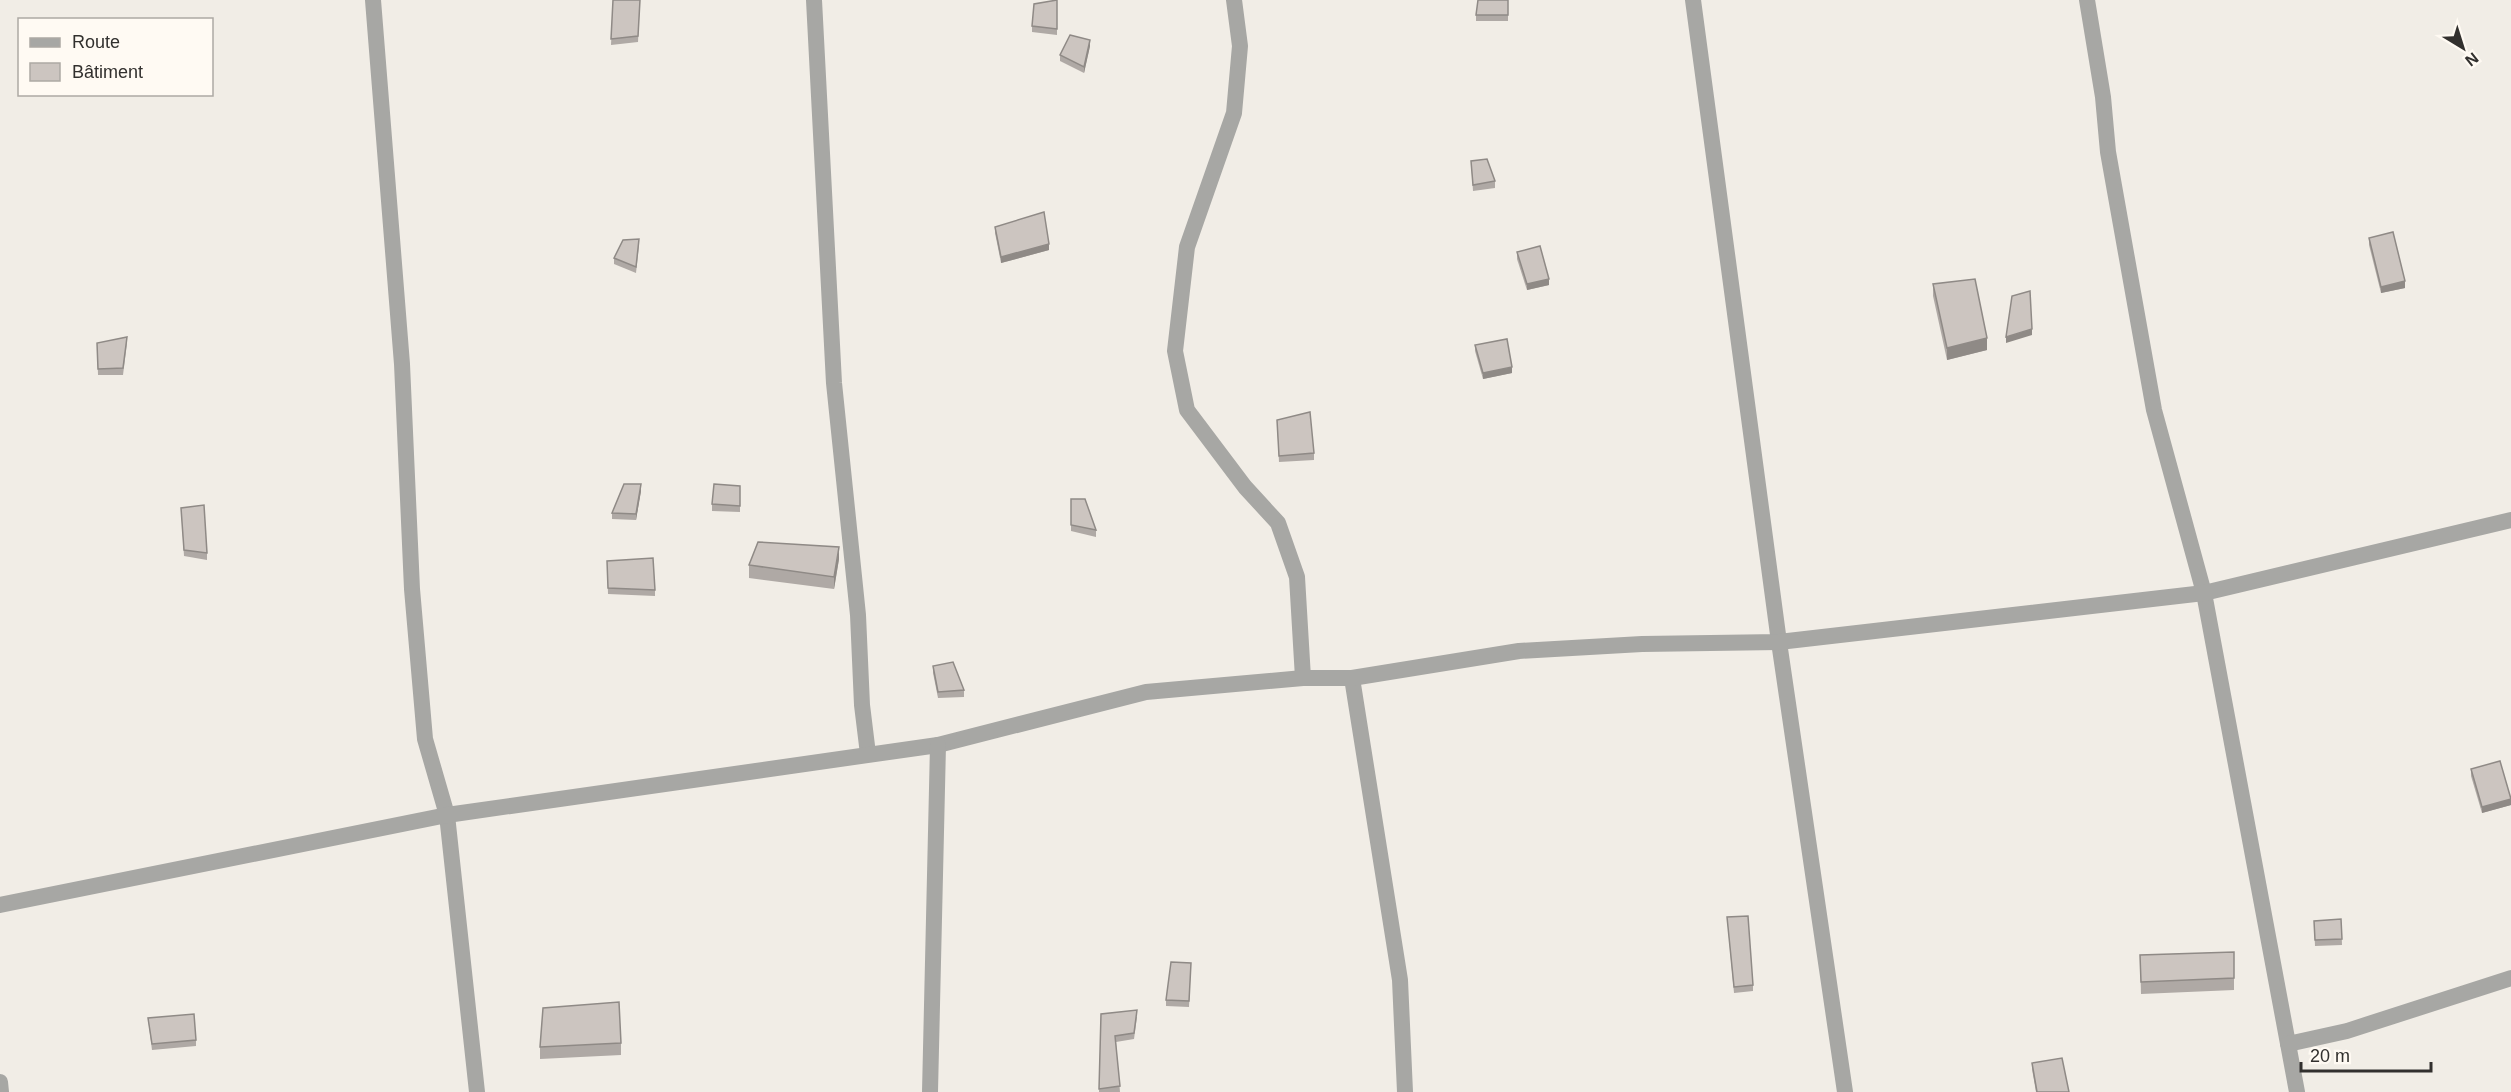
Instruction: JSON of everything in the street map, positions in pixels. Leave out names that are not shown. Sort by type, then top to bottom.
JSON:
[{"type":"street","points":[[373,0],[402,364],[412,590],[425,739],[447,815],[477,1092]]},
{"type":"street","points":[[814,0],[834,383],[858,615],[862,705],[868,754]]},
{"type":"street","points":[[1234,0],[1240,46],[1234,113],[1187,247],[1175,351],[1187,410],[1245,487],[1278,524],[1297,577],[1303,678]]},
{"type":"street","points":[[1693,0],[1779,642],[1845,1092]]},
{"type":"street","points":[[2087,0],[2103,97],[2108,152],[2154,410],[2204,593],[2297,1092]]},
{"type":"street","points":[[0,905],[447,815],[938,745],[1146,692],[1303,678],[1352,678],[1519,651],[1641,644],[1779,642],[2204,593],[2511,520]]},
{"type":"street","points":[[1352,678],[1400,980],[1405,1092]]},
{"type":"street","points":[[930,1092],[938,745]]},
{"type":"street","points":[[2288,1044],[2357,1028],[2511,978]]},
{"type":"street","points":[[0,1082],[1,1092]]},
{"type":"building","points":[[613,0],[640,0],[638,36],[611,39]]},
{"type":"building","points":[[1057,0],[1057,29],[1032,26],[1034,4]]},
{"type":"building","points":[[1478,0],[1508,0],[1508,15],[1476,15]]},
{"type":"building","points":[[1070,35],[1090,40],[1084,67],[1060,55]]},
{"type":"building","points":[[1487,159],[1495,181],[1473,185],[1471,161]]},
{"type":"building","points":[[1044,212],[1049,244],[1001,257],[995,227]]},
{"type":"building","points":[[2393,232],[2405,281],[2381,287],[2369,238]]},
{"type":"building","points":[[639,239],[636,267],[614,258],[623,240]]},
{"type":"building","points":[[1540,246],[1549,279],[1527,284],[1517,252]]},
{"type":"building","points":[[1975,279],[1987,338],[1947,348],[1933,284]]},
{"type":"building","points":[[2030,291],[2032,329],[2006,337],[2012,296]]},
{"type":"building","points":[[127,337],[123,368],[98,369],[97,343]]},
{"type":"building","points":[[1507,339],[1512,367],[1483,373],[1475,345]]},
{"type":"building","points":[[1310,412],[1314,453],[1279,456],[1277,420]]},
{"type":"building","points":[[624,484],[641,484],[636,514],[612,513]]},
{"type":"building","points":[[714,484],[740,486],[740,506],[712,504]]},
{"type":"building","points":[[1071,499],[1085,499],[1096,530],[1071,525]]},
{"type":"building","points":[[204,505],[207,553],[184,550],[181,508]]},
{"type":"building","points":[[758,542],[839,547],[834,577],[749,565]]},
{"type":"building","points":[[653,558],[655,590],[608,588],[607,561]]},
{"type":"building","points":[[953,662],[964,690],[938,692],[933,666]]},
{"type":"building","points":[[2500,761],[2511,799],[2482,807],[2471,769]]},
{"type":"building","points":[[1748,916],[1753,985],[1734,987],[1727,917]]},
{"type":"building","points":[[2341,919],[2342,939],[2315,940],[2314,921]]},
{"type":"building","points":[[2234,952],[2234,978],[2141,982],[2140,955]]},
{"type":"building","points":[[1171,962],[1191,963],[1189,1001],[1166,1000]]},
{"type":"building","points":[[619,1002],[621,1043],[540,1047],[543,1008]]},
{"type":"building","points":[[1137,1010],[1134,1033],[1115,1036],[1120,1086],[1099,1089],[1101,1014]]},
{"type":"building","points":[[194,1014],[196,1040],[152,1044],[148,1018]]},
{"type":"building","points":[[2062,1058],[2069,1092],[2037,1092],[2032,1063]]}]
